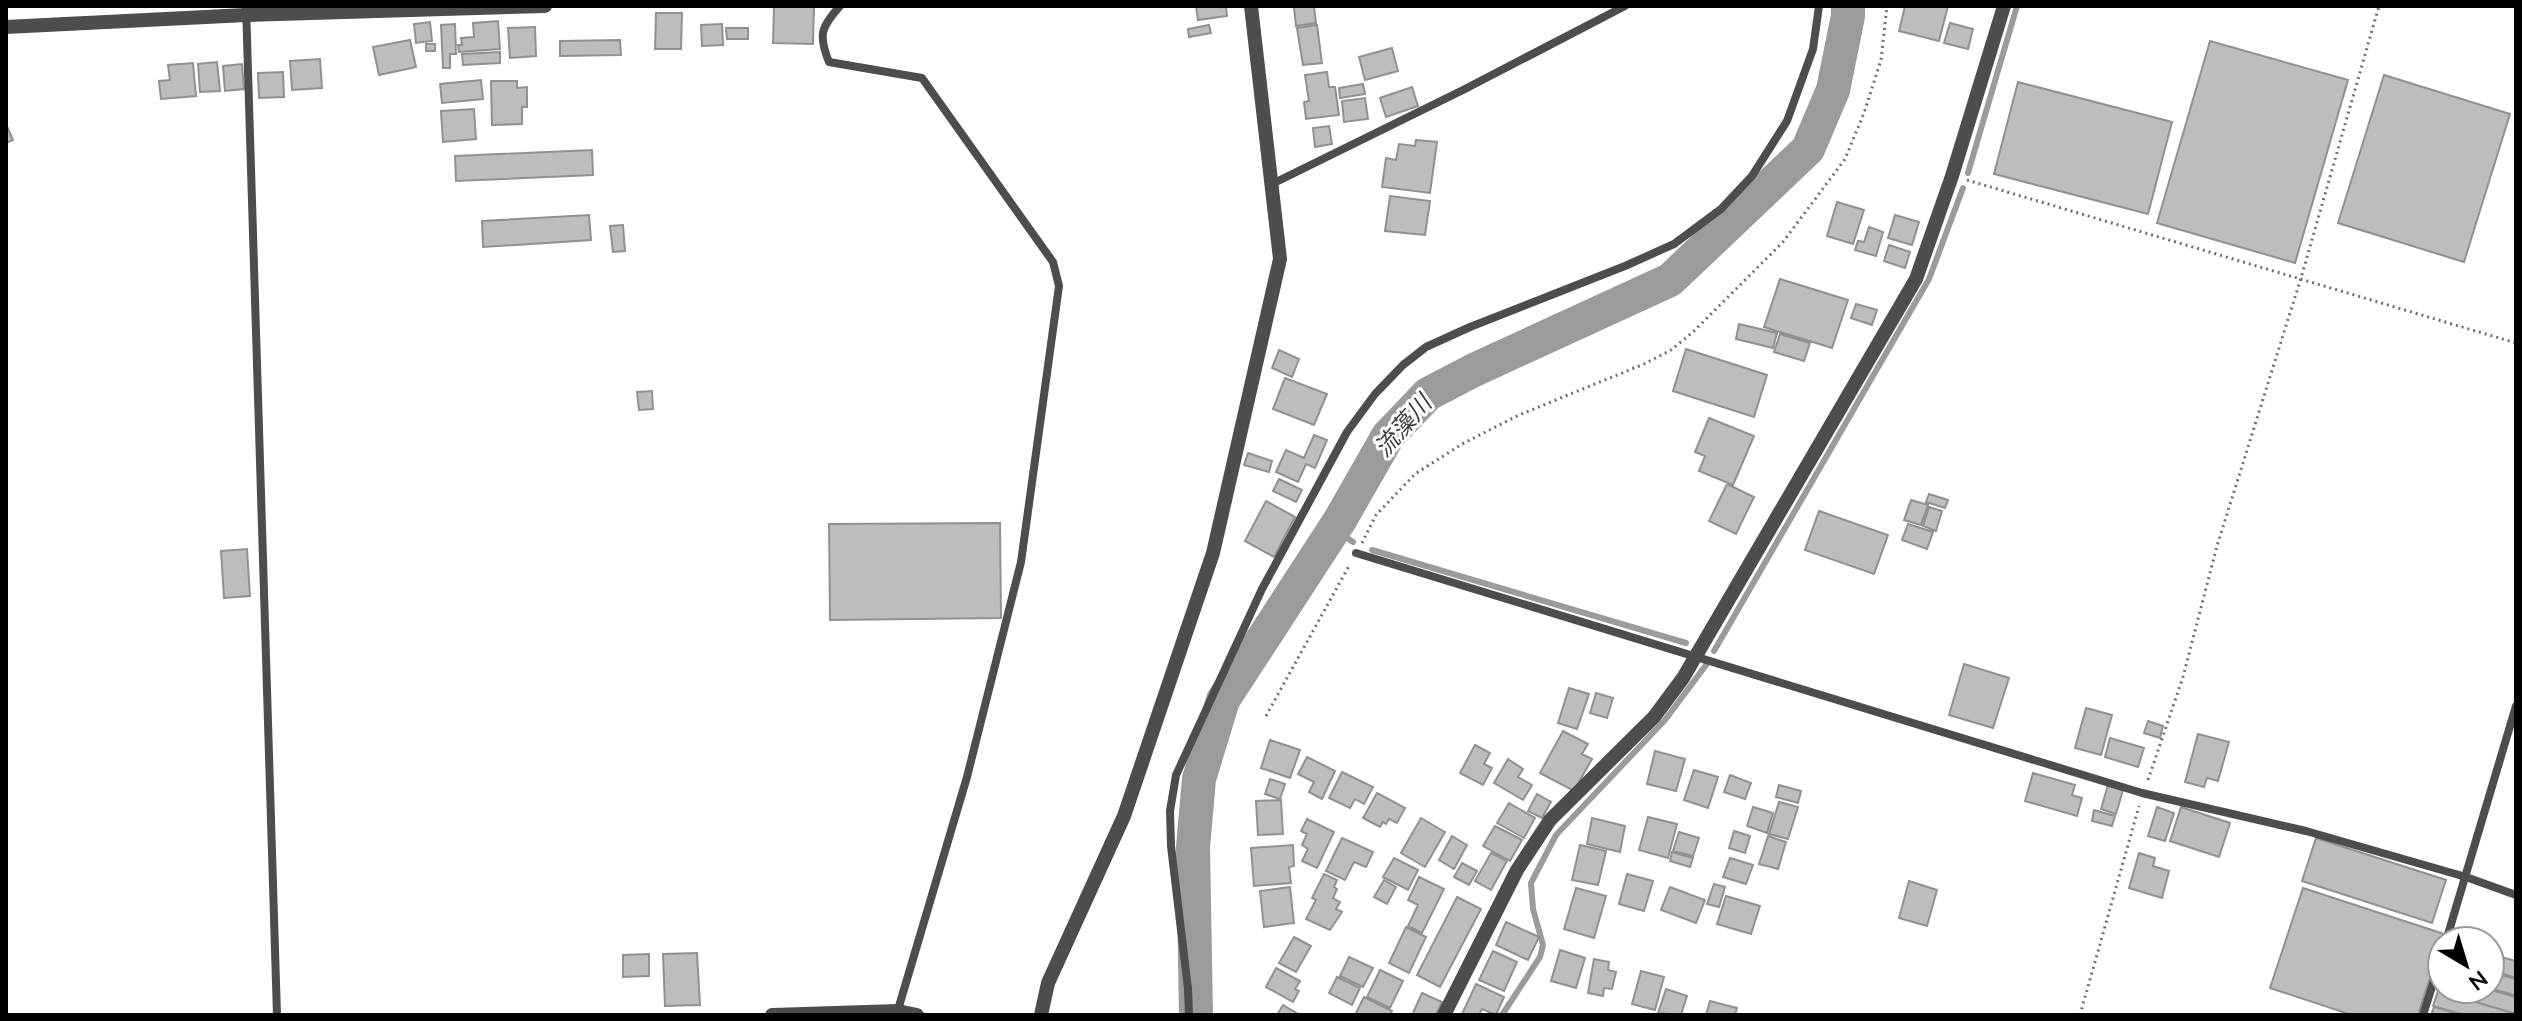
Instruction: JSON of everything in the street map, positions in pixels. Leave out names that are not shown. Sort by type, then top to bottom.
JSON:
[{"type":"street","points":[[6,27],[246,11],[545,6]]},
{"type":"street","points":[[840,6],[827,21],[821,43],[829,62],[922,78],[1053,262],[1059,286],[1021,562],[967,777],[897,1013]]},
{"type":"street","points":[[1041,1015],[1048,983],[1124,816],[1213,553],[1280,259],[1251,6]]},
{"type":"street","points":[[1272,184],[1625,6]]},
{"type":"street","points":[[1189,1015],[1171,846],[1170,811],[1176,775],[1262,589],[1347,432],[1375,394],[1426,347],[1674,244],[1721,209],[1752,176],[1787,121],[1813,49],[1819,6]]},
{"type":"street","points":[[1444,1015],[1517,870],[1550,820],[1654,717],[1701,658],[1916,279],[1952,176],[2004,6]]},
{"type":"street","points":[[246,11],[277,1015]]},
{"type":"street","points":[[1356,553],[2142,793],[2306,831],[2466,877],[2516,895]]},
{"type":"street","points":[[2451,925],[2516,706]]},
{"type":"street","points":[[772,1015],[917,1015]]},
{"type":"path","points":[[1266,716],[1376,515],[1415,474],[1462,444],[1519,415],[1671,350],[1783,242],[1845,159],[1881,60],[1887,6]]},
{"type":"path","points":[[2080,1015],[2142,793],[2183,677],[2217,546],[2301,278],[2379,6]]},
{"type":"path","points":[[1952,176],[2516,343]]},
{"type":"building","points":[[774,6],[814,6],[813,44],[773,43]]},
{"type":"building","points":[[1196,6],[1226,6],[1227,16],[1198,20]]},
{"type":"building","points":[[1314,6],[1316,23],[1296,26],[1294,7]]},
{"type":"building","points":[[1905,6],[1948,6],[1939,41],[1899,31]]},
{"type":"building","points":[[656,13],[682,13],[681,49],[655,49]]},
{"type":"building","points":[[498,21],[500,49],[459,52],[461,38],[474,37],[473,23]]},
{"type":"building","points":[[430,22],[432,41],[416,43],[414,24]]},
{"type":"building","points":[[1950,23],[1973,29],[1968,49],[1944,43]]},
{"type":"building","points":[[455,24],[456,54],[450,54],[450,68],[443,68],[441,25]]},
{"type":"building","points":[[722,24],[723,45],[702,46],[701,25]]},
{"type":"building","points":[[1209,25],[1211,33],[1189,37],[1188,29]]},
{"type":"building","points":[[1317,25],[1322,63],[1303,65],[1297,28]]},
{"type":"building","points":[[535,27],[536,56],[510,58],[508,28]]},
{"type":"building","points":[[726,28],[748,28],[748,39],[727,39]]},
{"type":"building","points":[[410,40],[416,67],[379,75],[373,47]]},
{"type":"building","points":[[620,40],[621,55],[560,56],[560,41]]},
{"type":"building","points":[[2210,41],[2348,80],[2295,263],[2157,223]]},
{"type":"building","points":[[426,44],[435,44],[435,51],[426,51]]},
{"type":"building","points":[[1392,48],[1398,71],[1365,80],[1359,57]]},
{"type":"building","points":[[500,52],[500,63],[463,65],[462,54]]},
{"type":"building","points":[[320,59],[322,88],[292,90],[290,61]]},
{"type":"building","points":[[217,62],[220,91],[200,92],[198,64]]},
{"type":"building","points":[[193,63],[196,96],[161,99],[159,81],[170,80],[168,65]]},
{"type":"building","points":[[242,64],[244,89],[225,91],[223,66]]},
{"type":"building","points":[[283,72],[284,97],[259,98],[258,73]]},
{"type":"building","points":[[1327,72],[1329,87],[1335,87],[1339,115],[1306,119],[1304,102],[1309,101],[1305,75]]},
{"type":"building","points":[[2384,75],[2510,114],[2464,262],[2338,223]]},
{"type":"building","points":[[481,80],[483,99],[442,103],[440,84]]},
{"type":"building","points":[[491,81],[517,81],[517,88],[527,87],[527,107],[522,107],[522,124],[492,125]]},
{"type":"building","points":[[2018,82],[2172,122],[2148,214],[1994,174]]},
{"type":"building","points":[[1363,84],[1365,94],[1340,98],[1339,88]]},
{"type":"building","points":[[1412,87],[1418,106],[1386,117],[1380,98]]},
{"type":"building","points":[[1365,98],[1368,119],[1344,122],[1342,101]]},
{"type":"building","points":[[474,109],[476,139],[443,142],[441,111]]},
{"type":"building","points":[[6,124],[13,140],[6,143]]},
{"type":"building","points":[[1329,126],[1332,144],[1315,147],[1313,128]]},
{"type":"building","points":[[1416,140],[1437,142],[1430,193],[1382,187],[1386,158],[1396,160],[1399,144],[1415,146]]},
{"type":"building","points":[[592,150],[593,175],[456,181],[455,156]]},
{"type":"building","points":[[1390,196],[1430,201],[1425,235],[1385,231]]},
{"type":"building","points":[[1837,202],[1864,210],[1853,244],[1827,236]]},
{"type":"building","points":[[589,215],[591,240],[483,247],[482,221]]},
{"type":"building","points":[[1895,215],[1919,222],[1912,245],[1888,238]]},
{"type":"building","points":[[623,225],[625,251],[613,252],[610,226]]},
{"type":"building","points":[[1869,227],[1883,232],[1876,256],[1855,250],[1858,241],[1864,242]]},
{"type":"building","points":[[1889,245],[1910,252],[1905,268],[1884,261]]},
{"type":"building","points":[[1780,279],[1848,300],[1832,348],[1764,327]]},
{"type":"building","points":[[1856,304],[1877,310],[1872,325],[1851,318]]},
{"type":"building","points":[[1739,324],[1777,333],[1773,348],[1736,339]]},
{"type":"building","points":[[1780,334],[1810,343],[1804,361],[1774,352]]},
{"type":"building","points":[[1686,349],[1767,375],[1754,417],[1673,391]]},
{"type":"building","points":[[1279,350],[1299,359],[1292,377],[1272,368]]},
{"type":"building","points":[[1285,378],[1327,394],[1314,425],[1273,409]]},
{"type":"building","points":[[652,391],[653,409],[639,410],[637,392]]},
{"type":"building","points":[[1709,418],[1754,436],[1733,485],[1699,471],[1705,456],[1695,452]]},
{"type":"building","points":[[1314,435],[1327,440],[1315,468],[1306,464],[1298,482],[1276,472],[1286,450],[1304,458]]},
{"type":"building","points":[[1248,453],[1272,461],[1269,472],[1244,465]]},
{"type":"building","points":[[1279,479],[1302,490],[1296,502],[1273,491]]},
{"type":"building","points":[[1727,484],[1754,497],[1736,534],[1709,521]]},
{"type":"building","points":[[1929,494],[1948,500],[1945,508],[1926,502]]},
{"type":"building","points":[[1911,500],[1928,505],[1921,525],[1904,520]]},
{"type":"building","points":[[1266,501],[1295,517],[1274,557],[1245,541]]},
{"type":"building","points":[[1929,507],[1942,511],[1936,531],[1923,526]]},
{"type":"building","points":[[1819,511],[1888,535],[1874,574],[1805,550]]},
{"type":"building","points":[[1000,523],[1001,618],[830,620],[829,524]]},
{"type":"building","points":[[1908,524],[1933,532],[1927,549],[1902,540]]},
{"type":"building","points":[[247,549],[250,596],[224,598],[221,551]]},
{"type":"building","points":[[1964,664],[2009,678],[1993,728],[1949,715]]},
{"type":"building","points":[[1569,688],[1589,694],[1577,729],[1558,723]]},
{"type":"building","points":[[1596,693],[1613,698],[1607,718],[1590,713]]},
{"type":"building","points":[[2086,708],[2112,715],[2101,755],[2075,748]]},
{"type":"building","points":[[2148,721],[2163,726],[2160,738],[2144,733]]},
{"type":"building","points":[[1563,731],[1588,744],[1582,754],[1592,759],[1574,791],[1540,773]]},
{"type":"building","points":[[2198,734],[2229,742],[2218,781],[2207,778],[2204,787],[2185,782]]},
{"type":"building","points":[[2110,738],[2144,748],[2138,767],[2105,757]]},
{"type":"building","points":[[1270,740],[1300,750],[1290,778],[1261,768]]},
{"type":"building","points":[[1475,745],[1490,753],[1484,764],[1492,768],[1483,785],[1460,773]]},
{"type":"building","points":[[1655,751],[1685,759],[1676,791],[1647,784]]},
{"type":"building","points":[[1307,757],[1335,771],[1322,799],[1309,792],[1314,782],[1298,774]]},
{"type":"building","points":[[1508,759],[1523,769],[1518,777],[1532,785],[1523,800],[1494,783]]},
{"type":"building","points":[[1694,770],[1718,777],[1708,808],[1684,800]]},
{"type":"building","points":[[1342,772],[1373,787],[1364,804],[1355,799],[1350,808],[1329,798]]},
{"type":"building","points":[[2033,773],[2075,785],[2072,795],[2082,798],[2077,816],[2025,801]]},
{"type":"building","points":[[1730,775],[1751,783],[1745,799],[1724,792]]},
{"type":"building","points":[[1270,779],[1285,784],[1280,799],[1265,794]]},
{"type":"building","points":[[1779,785],[1801,791],[1798,803],[1776,797]]},
{"type":"building","points":[[2108,785],[2123,790],[2116,814],[2101,809]]},
{"type":"building","points":[[1377,793],[1405,808],[1397,823],[1389,819],[1380,827],[1363,818]]},
{"type":"building","points":[[1537,794],[1551,802],[1542,818],[1528,811]]},
{"type":"building","points":[[1281,800],[1283,834],[1258,835],[1256,801]]},
{"type":"building","points":[[1779,802],[1798,807],[1788,839],[1769,834]]},
{"type":"building","points":[[1509,803],[1535,818],[1524,838],[1497,823]]},
{"type":"building","points":[[1753,807],[1773,813],[1767,833],[1747,826]]},
{"type":"building","points":[[2157,807],[2174,813],[2165,841],[2148,836]]},
{"type":"building","points":[[2181,807],[2230,823],[2219,857],[2170,841]]},
{"type":"building","points":[[2094,810],[2115,816],[2112,826],[2092,821]]},
{"type":"building","points":[[1648,817],[1677,824],[1668,858],[1639,850]]},
{"type":"building","points":[[1421,818],[1445,832],[1425,867],[1401,853]]},
{"type":"building","points":[[1592,818],[1625,826],[1620,852],[1587,844]]},
{"type":"building","points":[[1307,819],[1334,832],[1317,868],[1302,861],[1308,849],[1302,845],[1307,834],[1301,831]]},
{"type":"building","points":[[1495,826],[1522,840],[1510,861],[1483,846]]},
{"type":"building","points":[[1734,831],[1750,836],[1745,853],[1729,848]]},
{"type":"building","points":[[1679,832],[1699,838],[1693,856],[1673,851]]},
{"type":"building","points":[[1452,836],[1467,845],[1454,869],[1439,860]]},
{"type":"building","points":[[1768,836],[1786,842],[1778,869],[1759,864]]},
{"type":"building","points":[[1342,838],[1373,852],[1366,867],[1354,862],[1345,880],[1326,871]]},
{"type":"building","points":[[2316,838],[2446,880],[2432,923],[2302,881]]},
{"type":"building","points":[[1293,845],[1294,866],[1289,867],[1291,883],[1254,886],[1251,848]]},
{"type":"building","points":[[1580,845],[1606,851],[1598,885],[1572,880]]},
{"type":"building","points":[[1672,852],[1693,858],[1690,867],[1670,861]]},
{"type":"building","points":[[1491,853],[1507,861],[1491,890],[1475,881]]},
{"type":"building","points":[[2139,853],[2155,858],[2153,866],[2169,871],[2162,898],[2129,888]]},
{"type":"building","points":[[1394,858],[1418,870],[1408,890],[1383,877]]},
{"type":"building","points":[[1730,858],[1753,865],[1746,884],[1723,877]]},
{"type":"building","points":[[1462,863],[1477,871],[1469,885],[1454,877]]},
{"type":"building","points":[[1324,874],[1337,880],[1333,898],[1340,902],[1336,909],[1342,912],[1330,930],[1306,919]]},
{"type":"building","points":[[1627,874],[1653,881],[1644,911],[1619,904]]},
{"type":"building","points":[[1419,877],[1444,889],[1422,933],[1408,926],[1418,905],[1408,900]]},
{"type":"building","points":[[1384,880],[1396,887],[1387,904],[1374,897]]},
{"type":"building","points":[[1909,881],[1937,890],[1927,926],[1899,918]]},
{"type":"building","points":[[1714,884],[1725,887],[1719,907],[1707,904]]},
{"type":"building","points":[[1290,887],[1294,923],[1264,927],[1260,891]]},
{"type":"building","points":[[1670,887],[1705,900],[1696,923],[1661,910]]},
{"type":"building","points":[[1576,888],[1606,896],[1594,938],[1564,929]]},
{"type":"building","points":[[2303,888],[2426,928],[2426,990],[2418,1015],[2352,1015],[2270,988]]},
{"type":"building","points":[[1726,896],[1760,906],[1751,934],[1717,924]]},
{"type":"building","points":[[1457,897],[1481,909],[1440,987],[1417,975]]},
{"type":"building","points":[[1506,922],[1539,937],[1528,960],[1496,945]]},
{"type":"building","points":[[1406,927],[1426,937],[1409,973],[1389,963]]},
{"type":"building","points":[[1294,937],[1311,946],[1296,972],[1279,963]]},
{"type":"building","points":[[1560,950],[1585,958],[1576,988],[1551,981]]},
{"type":"building","points":[[1493,951],[1517,962],[1504,991],[1479,980]]},
{"type":"building","points":[[697,953],[700,1005],[665,1006],[663,954]]},
{"type":"building","points":[[649,954],[649,976],[623,977],[623,955]]},
{"type":"building","points":[[1349,957],[1373,968],[1363,987],[1340,976]]},
{"type":"building","points":[[2506,958],[2516,961],[2516,978],[2506,975]]},
{"type":"building","points":[[1594,959],[1609,962],[1608,970],[1616,972],[1612,989],[1604,988],[1603,996],[1588,993]]},
{"type":"building","points":[[1276,968],[1300,981],[1293,1002],[1266,987]]},
{"type":"building","points":[[1380,970],[1403,981],[1390,1008],[1367,997]]},
{"type":"building","points":[[1641,971],[1664,977],[1655,1010],[1632,1004]]},
{"type":"building","points":[[2506,976],[2516,979],[2516,996],[2506,993]]},
{"type":"building","points":[[1337,977],[1360,988],[1352,1005],[1329,993]]},
{"type":"building","points":[[1476,984],[1504,997],[1496,1015],[1482,1009],[1479,1015],[1462,1014]]},
{"type":"building","points":[[1666,989],[1687,996],[1681,1015],[1658,1013]]},
{"type":"building","points":[[1422,993],[1442,1002],[1436,1015],[1412,1015]]},
{"type":"building","points":[[2506,994],[2516,997],[2516,1014],[2486,1005],[2506,1005]]},
{"type":"building","points":[[1364,997],[1392,1011],[1390,1015],[1355,1015]]},
{"type":"building","points":[[1710,1001],[1737,1008],[1735,1015],[1706,1015]]},
{"type":"building","points":[[1283,1005],[1300,1015],[1277,1015]]},
{"type":"building","points":[[2485,1005],[2516,1015],[2464,1015],[2433,1006]]},
{"type":"building","points":[[2434,1007],[2462,1015],[2431,1015]]},
{"type":"waterway","name":"流藻川","points":[[1196,1015],[1193,847],[1199,779],[1223,700],[1340,520],[1388,436],[1428,394],[1670,280],[1808,149],[1833,90],[1848,6]]},
{"type":"waterway","points":[[1968,173],[2017,6]]},
{"type":"waterway","points":[[1714,651],[1929,279],[1963,188]]},
{"type":"waterway","points":[[1340,520],[1344,536],[1353,542]]},
{"type":"waterway","points":[[1372,550],[1686,643]]},
{"type":"waterway","points":[[1502,1015],[1540,957],[1543,945],[1533,909],[1531,883],[1556,835],[1665,720],[1706,665]]}]
